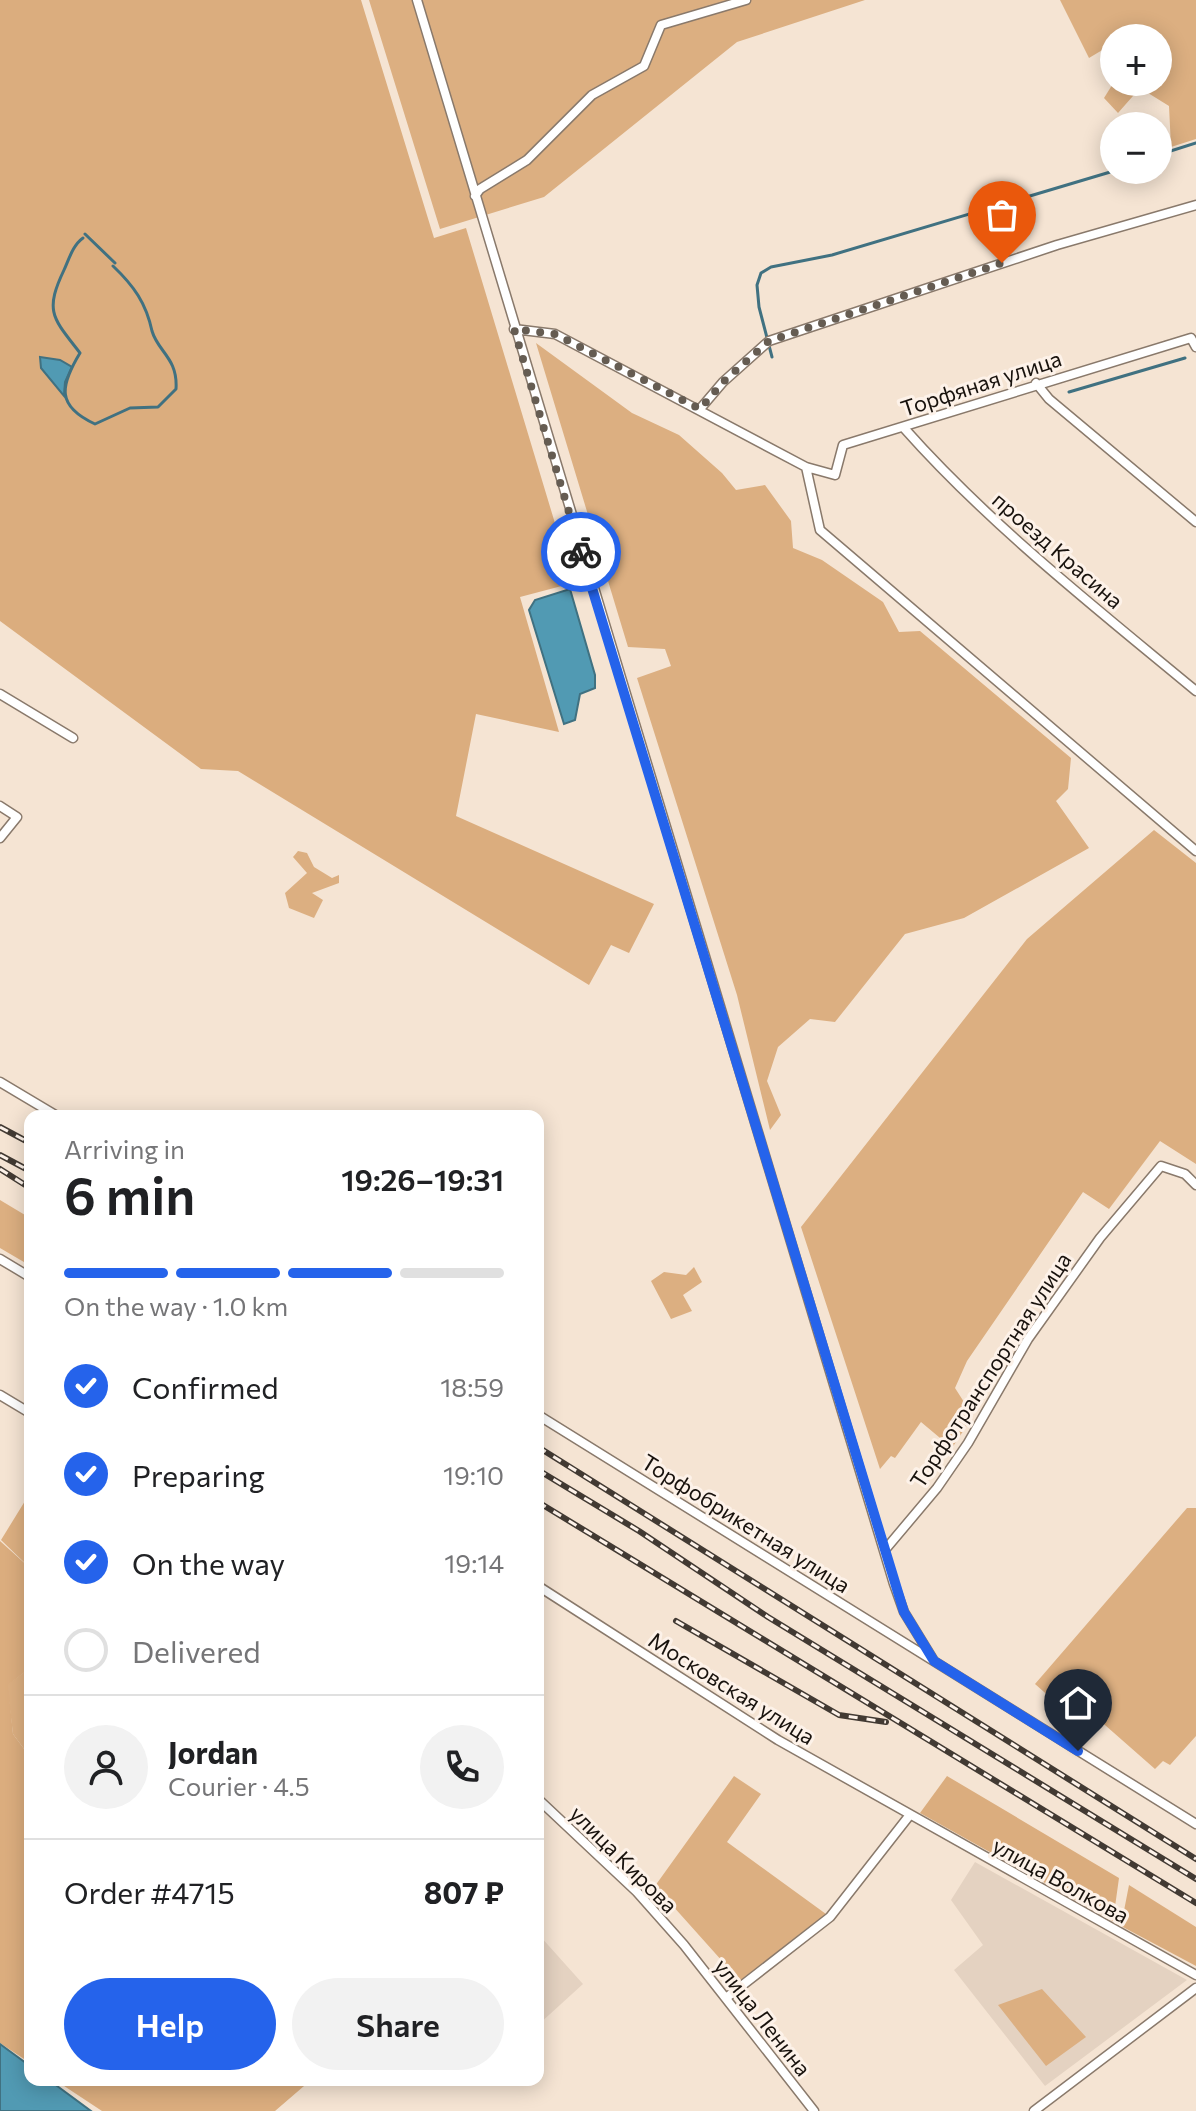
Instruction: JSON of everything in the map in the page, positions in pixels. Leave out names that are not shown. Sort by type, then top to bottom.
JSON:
[{"type":"street","name":"Торфобрикетная улица","points":[[417,0],[884,1551],[904,1612],[934,1661]]},
{"type":"street","points":[[475,196],[480,189],[527,160],[592,95],[644,66],[661,25],[746,0]]},
{"type":"street","points":[[700,409],[723,382],[769,341],[1057,245],[1196,205]]},
{"type":"street","points":[[514,329],[555,334],[806,467],[820,530],[1196,851]]},
{"type":"street","name":"Торфяная улица","points":[[806,467],[835,475],[843,445],[1193,337],[1196,347]]},
{"type":"street","points":[[1036,383],[1049,399],[1196,522]]},
{"type":"street","name":"проезд Красина","points":[[904,428],[941,469],[1092,604],[1196,691]]},
{"type":"street","points":[[0,694],[73,738]]},
{"type":"street","points":[[0,806],[17,817],[0,838]]},
{"type":"street","points":[[0,1082],[47,1110]]},
{"type":"street","name":"Торфотранспортная улица","points":[[884,1551],[937,1488],[968,1443],[1028,1339],[1100,1238],[1161,1166],[1185,1174],[1196,1185]]},
{"type":"street","points":[[0,1259],[24,1273]]},
{"type":"street","points":[[0,1395],[24,1409]]},
{"type":"street","name":"Торфобрикетная улица","points":[[544,1419],[1196,1824]]},
{"type":"street","name":"Московская улица","points":[[544,1590],[778,1740],[909,1816]]},
{"type":"street","name":"улица Кирова","points":[[544,1805],[637,1892],[684,1945]]},
{"type":"street","points":[[726,1998],[830,1917],[909,1816]]},
{"type":"street","name":"улица Волкова","points":[[909,1816],[1196,1975]]},
{"type":"street","name":"улица Ленина","points":[[684,1945],[813,2111]]},
{"type":"street","points":[[1034,2111],[1196,1988]]},
{"type":"shaded area","points":[[0,0],[361,0],[434,238],[466,228],[573,583],[520,597],[559,732],[476,714],[456,816],[654,904],[629,953],[611,945],[589,985],[238,771],[201,769],[0,621]]},
{"type":"shaded area","points":[[369,0],[865,0],[737,42],[544,197],[440,229]]},
{"type":"shaded area","points":[[1060,0],[1196,0],[1196,139],[1172,147],[1172,112],[1169,112],[1169,106],[1153,96],[1172,96],[1172,24],[1100,24],[1100,51],[1089,58]]},
{"type":"shaded area","points":[[1105,96],[1133,96],[1119,112]]},
{"type":"shaded area","points":[[536,343],[632,413],[679,435],[722,473],[736,490],[765,485],[791,521],[793,548],[822,560],[883,602],[899,632],[920,631],[1071,758],[1068,789],[1056,801],[1089,848],[964,918],[905,934],[835,1022],[810,1019],[778,1047],[767,1081],[781,1115],[770,1130],[737,995],[637,678],[671,666],[665,649],[628,647]]},
{"type":"shaded area","points":[[1154,830],[1196,863],[1196,1164],[1160,1141],[1109,1209],[1083,1192],[967,1361],[955,1388],[973,1416],[952,1448],[921,1422],[895,1458],[891,1456],[880,1469],[801,1227],[1027,939]]},
{"type":"shaded area","points":[[298,851],[307,853],[314,867],[332,878],[339,875],[339,883],[312,893],[323,900],[314,918],[289,908],[285,893],[307,873],[293,857]]},
{"type":"shaded area","points":[[0,1200],[24,1214],[24,1262],[0,1248]]},
{"type":"shaded area","points":[[694,1267],[702,1282],[683,1295],[692,1311],[671,1319],[651,1281],[664,1272],[686,1275]]},
{"type":"shaded area","points":[[24,1503],[24,1562],[1,1540]]},
{"type":"shaded area","points":[[1187,1508],[1196,1508],[1196,1736],[1170,1765],[1163,1761],[1155,1769],[1089,1711],[1078,1722],[1035,1684]]},
{"type":"shaded area","points":[[0,1541],[24,1563],[24,1673],[8,1685],[13,1734],[24,1749],[24,2059],[0,2043]]},
{"type":"shaded area","points":[[24,1672],[24,1749],[13,1734],[7,1685]]},
{"type":"shaded area","points":[[734,1776],[761,1794],[727,1842],[826,1914],[740,1981],[655,1886]]},
{"type":"shaded area","points":[[947,1776],[1119,1878],[1113,1921],[920,1813]]},
{"type":"shaded area","points":[[975,1862],[1187,1980],[1045,2086],[954,1970],[983,1945],[951,1900]]},
{"type":"shaded area","points":[[1129,1885],[1196,1927],[1196,1966],[1121,1926]]},
{"type":"shaded area","points":[[544,1940],[583,1984],[544,2020]]},
{"type":"shaded area","points":[[1042,1989],[1086,2037],[1046,2066],[998,2005]]},
{"type":"shaded area","points":[[64,2086],[304,2086],[275,2111],[102,2111]]},
{"type":"water","points":[[40,357],[60,360],[72,367],[65,382],[64,396],[41,368]]},
{"type":"water","points":[[570,589],[595,675],[595,688],[580,694],[575,720],[564,724],[529,610],[535,600]]},
{"type":"water","points":[[0,2044],[24,2062],[24,2086],[57,2086],[91,2111],[0,2111]]},
{"type":"waterway","points":[[1172,151],[1196,143]]},
{"type":"waterway","points":[[772,357],[759,307],[757,285],[761,273],[771,267],[832,255],[1100,175]]},
{"type":"waterway","points":[[85,234],[115,263]]},
{"type":"waterway","points":[[83,238],[70,257],[53,305],[63,331],[80,353],[68,375],[65,394],[73,410],[95,424],[130,408],[158,407],[176,389],[174,370],[155,338],[143,303],[113,266]]},
{"type":"waterway","points":[[1069,392],[1185,358]]},
{"type":"railway","points":[[0,1127],[24,1140]]},
{"type":"railway","points":[[0,1155],[24,1168]]},
{"type":"railway","points":[[0,1169],[24,1184]]},
{"type":"railway","points":[[544,1451],[1196,1859]]},
{"type":"railway","points":[[544,1474],[639,1531],[768,1617],[1196,1879]]},
{"type":"railway","points":[[544,1506],[1196,1903]]},
{"type":"railway","points":[[676,1621],[839,1715],[886,1722]]},
{"type":"way so far","points":[[581,552],[514,329],[555,334],[700,409],[723,382],[769,341],[1002,263]]},
{"type":"route","points":[[581,552],[904,1612],[934,1661],[1078,1751]]}]
